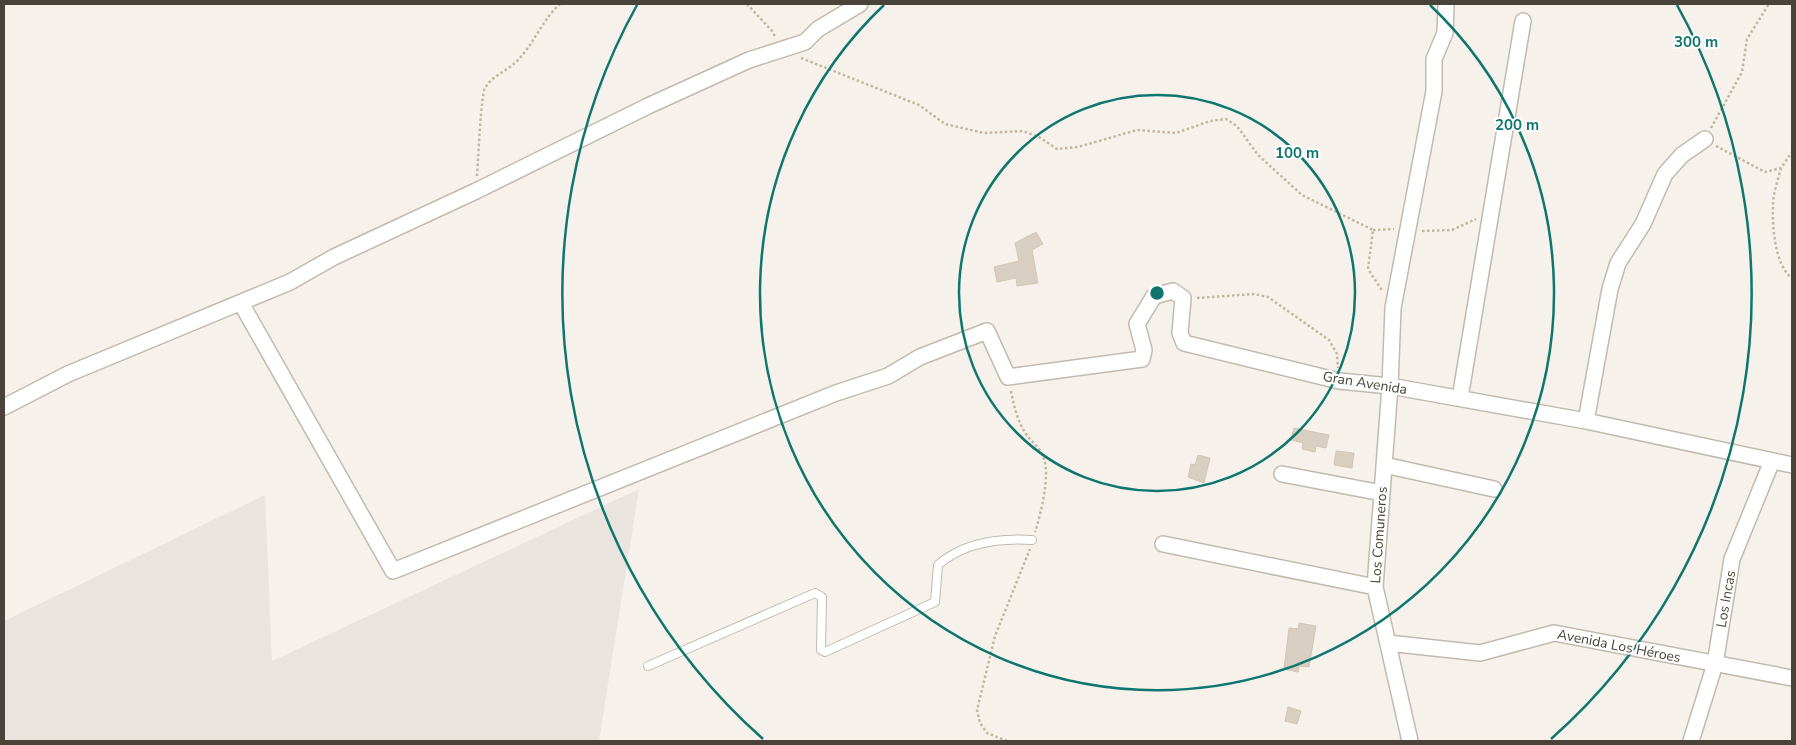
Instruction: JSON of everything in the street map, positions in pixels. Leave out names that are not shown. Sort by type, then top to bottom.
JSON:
[{"type":"street","points":[[4,407],[68,374],[290,282],[334,257],[476,192],[648,106],[749,60],[805,42],[818,29],[860,4]]},
{"type":"street","name":"Los Comuneros","points":[[1410,741],[1375,587],[1390,386],[1393,308],[1434,91],[1434,59],[1445,33],[1446,6]]},
{"type":"street","points":[[1460,398],[1522,22]]},
{"type":"street","points":[[1586,421],[1610,289],[1618,263],[1643,224],[1665,174],[1682,154],[1705,139]]},
{"type":"street","points":[[241,303],[393,571],[836,394],[888,376],[920,357],[986,331],[1008,377],[1142,359],[1144,350],[1138,324],[1154,296],[1173,291],[1183,298]]},
{"type":"street","name":"Gran Avenida","points":[[1183,298],[1180,333],[1184,343],[1339,381],[1390,386],[1586,421],[1792,465]]},
{"type":"street","name":"Los Incas","points":[[1691,741],[1715,664],[1732,560],[1772,461]]},
{"type":"street","points":[[1384,465],[1494,489]]},
{"type":"street","points":[[1282,474],[1382,493]]},
{"type":"street","points":[[1163,544],[1375,587]]},
{"type":"street","name":"Avenida Los Héroes","points":[[1388,643],[1480,653],[1554,633],[1792,678]]},
{"type":"lane","points":[[648,666],[815,593],[822,597],[821,650],[825,652],[935,602],[938,565],[944,559],[981,542],[1009,539],[1032,540]]},
{"type":"path","points":[[476,192],[484,90],[495,77],[521,57],[532,44],[550,13],[560,4]]},
{"type":"path","points":[[747,4],[773,32],[779,49],[919,105],[945,124],[984,132],[1024,131],[1039,137],[1057,149],[1078,147],[1137,130],[1176,133],[1210,121],[1226,119],[1237,126],[1258,156],[1302,195],[1373,230],[1408,229],[1426,232],[1452,230],[1480,218],[1492,208]]},
{"type":"path","points":[[1769,4],[1747,39],[1742,72],[1705,139],[1766,172],[1781,168]]},
{"type":"path","points":[[1792,152],[1781,168],[1773,204],[1774,239],[1785,273],[1792,278]]},
{"type":"path","points":[[1373,230],[1368,269],[1393,308]]},
{"type":"path","points":[[1183,298],[1254,294],[1268,297],[1329,340],[1337,354],[1339,381]]},
{"type":"path","points":[[1008,377],[1016,417],[1027,436],[1041,451],[1045,461],[1041,510],[1032,540],[995,636],[978,704],[978,717],[983,728],[993,736],[1008,741]]},
{"type":"shaded area","points":[[639,489],[599,741],[4,741],[4,621],[265,495],[272,661]]},
{"type":"building","points":[[1036,232],[1043,244],[1032,250],[1038,283],[1017,286],[1016,278],[997,282],[994,267],[1019,261],[1015,243]]},
{"type":"building","points":[[1294,428],[1329,435],[1326,448],[1316,446],[1315,452],[1302,449],[1303,443],[1291,440]]},
{"type":"building","points":[[1336,451],[1354,453],[1352,468],[1334,465]]},
{"type":"building","points":[[1198,455],[1210,458],[1204,483],[1188,477],[1191,464],[1195,465]]},
{"type":"building","points":[[1299,623],[1316,626],[1309,667],[1299,666],[1298,672],[1284,669],[1289,628],[1298,629]]},
{"type":"building","points":[[1288,707],[1301,711],[1297,724],[1285,721]]}]
